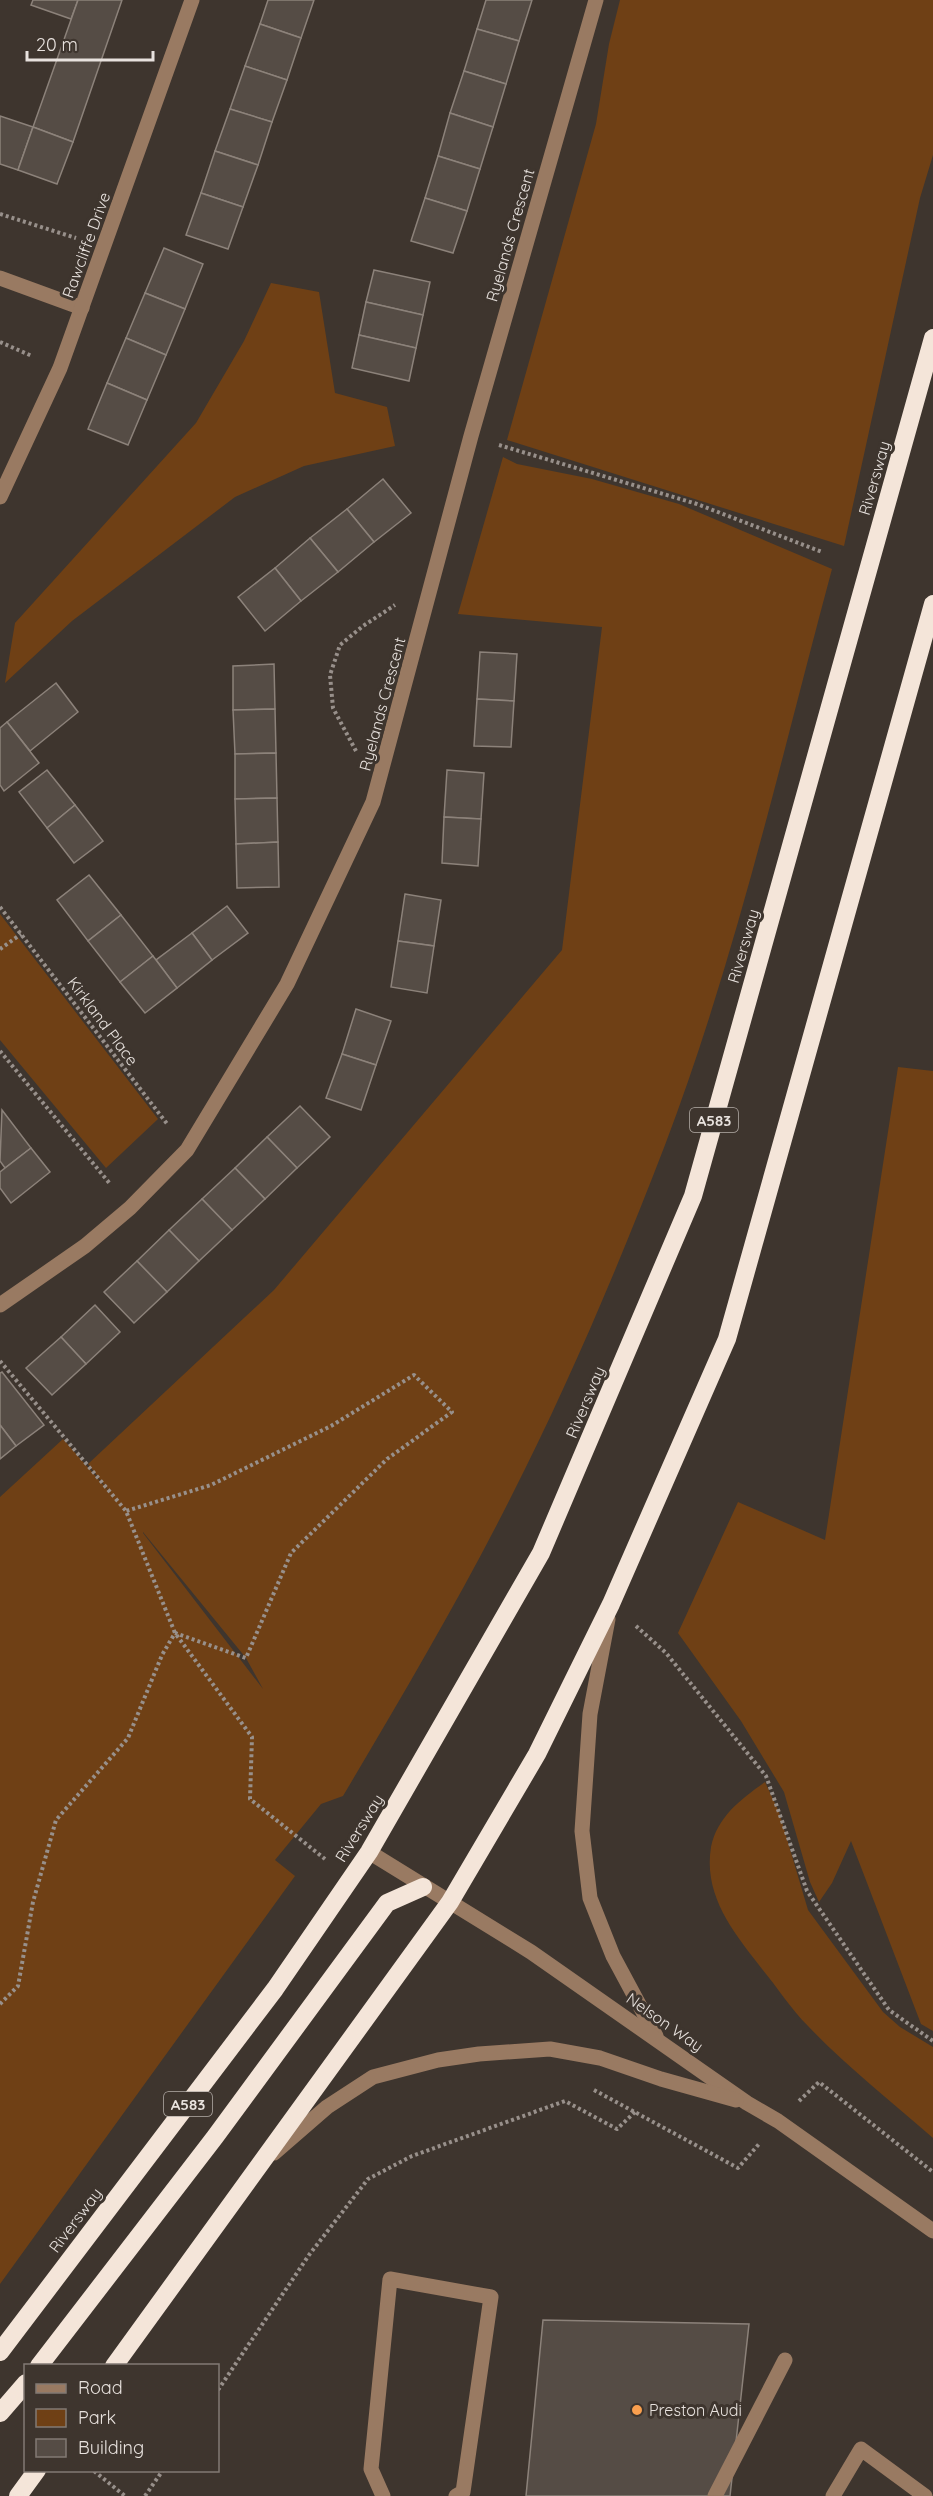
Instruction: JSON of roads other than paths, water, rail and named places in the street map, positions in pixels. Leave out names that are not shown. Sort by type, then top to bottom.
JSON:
[{"type":"highway","name":"Riversway","points":[[0,2352],[275,1989],[369,1852],[542,1554],[693,1196],[933,338]]},
{"type":"highway","points":[[115,2364],[450,1902],[533,1762],[611,1604],[727,1339],[933,604]]},
{"type":"highway","name":"A583","points":[[41,2364],[215,2137],[387,1903],[423,1887]]},
{"type":"highway","points":[[0,2413],[24,2385]]},
{"type":"highway","points":[[18,2496],[36,2472]]},
{"type":"street","name":"Rawcliffe Drive","points":[[0,497],[60,368],[192,0]]},
{"type":"street","name":"Ryelands Crescent","points":[[0,1305],[86,1246],[130,1208],[187,1150],[287,984],[373,802],[471,436],[596,0]]},
{"type":"street","points":[[0,278],[82,308]]},
{"type":"street","points":[[611,1604],[590,1714],[582,1831],[590,1898],[613,1956],[657,2038]]},
{"type":"street","name":"Nelson Way","points":[[369,1852],[531,1952],[747,2103],[778,2121],[933,2231]]},
{"type":"street","points":[[263,2162],[327,2107],[372,2077],[438,2060],[479,2054],[560,2050],[600,2058],[661,2079],[747,2103]]},
{"type":"street","points":[[383,2496],[370,2469],[390,2280],[491,2297],[463,2492],[456,2496]]},
{"type":"street","points":[[715,2496],[785,2360]]},
{"type":"street","points":[[833,2496],[861,2449],[925,2496]]},
{"type":"place","name":"Preston Audi","points":[[637,2410]]}]
